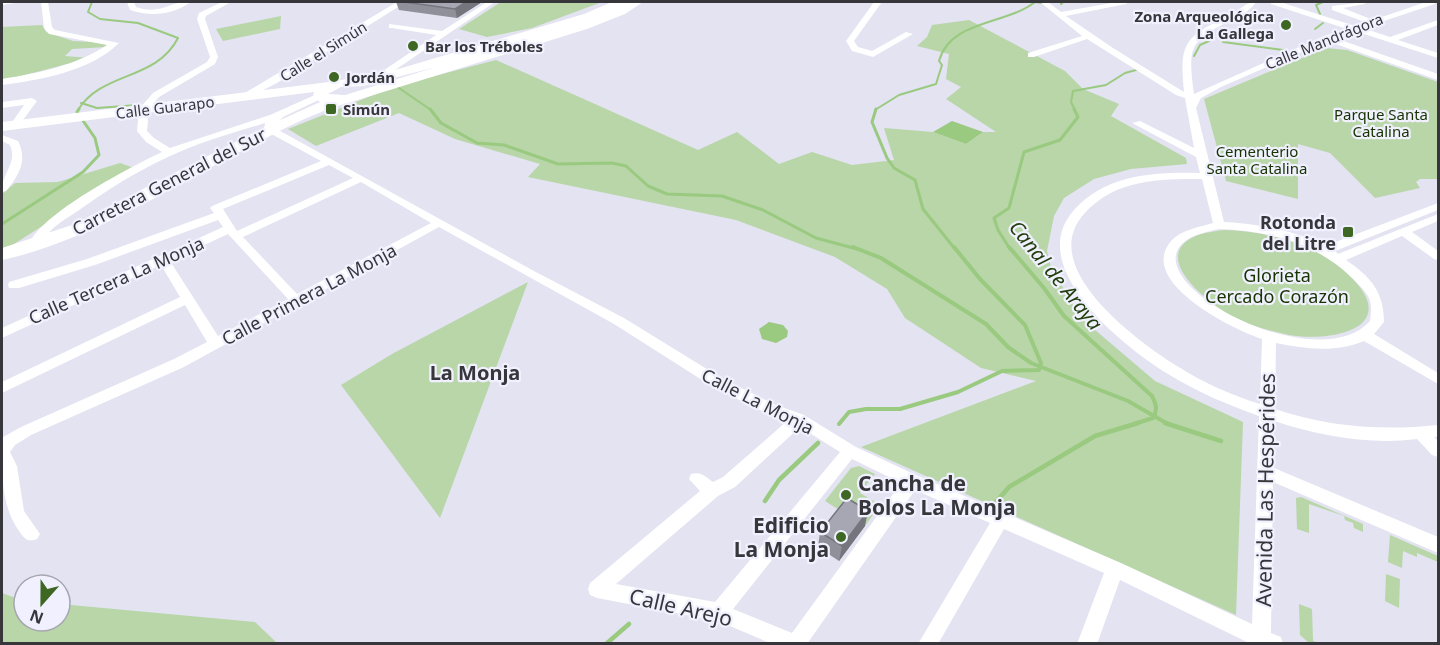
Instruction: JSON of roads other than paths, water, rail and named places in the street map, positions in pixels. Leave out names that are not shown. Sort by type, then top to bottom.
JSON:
[{"type":"main road","points":[[356,89],[376,79],[588,17],[621,2]]},
{"type":"main road","points":[[327,94],[356,89],[583,26],[637,2]]},
{"type":"main road","name":"Calle Guarapo","points":[[8,126],[288,92],[327,94]]},
{"type":"main road","name":"Carretera General del Sur","points":[[2,254],[35,245],[89,224],[327,94]]},
{"type":"street","points":[[2,3],[18,2]]},
{"type":"street","points":[[2,82],[84,62],[100,55],[115,43],[91,41],[52,32],[48,28],[44,2]]},
{"type":"street","points":[[132,5],[146,2]]},
{"type":"street","points":[[132,5],[164,13],[187,2]]},
{"type":"street","points":[[169,152],[150,141],[142,131],[144,109],[156,95],[211,64],[214,57],[201,22],[202,15],[227,2]]},
{"type":"street","name":"Calle el Simún","points":[[243,97],[274,81],[402,2]]},
{"type":"street","points":[[376,79],[421,51],[490,2]]},
{"type":"street","points":[[878,2],[850,41],[855,49],[873,54],[909,34]]},
{"type":"street","points":[[1044,2],[1089,36],[1179,93],[1188,94]]},
{"type":"street","points":[[1059,15],[1126,2]]},
{"type":"street","points":[[1219,225],[1188,94],[1185,60],[1187,49],[1192,41],[1205,31],[1242,13],[1253,2]]},
{"type":"street","points":[[1274,2],[1438,56]]},
{"type":"street","points":[[1362,2],[1335,8],[1372,22]]},
{"type":"street","points":[[1425,2],[1438,8]]},
{"type":"street","name":"Calle Mandrágora","points":[[1191,108],[1197,96],[1218,85],[1327,38],[1425,2]]},
{"type":"street","points":[[1390,40],[1438,22]]},
{"type":"street","points":[[392,26],[444,34]]},
{"type":"street","points":[[1030,55],[1089,36]]},
{"type":"street","points":[[1327,38],[1438,77]]},
{"type":"street","points":[[1427,52],[1438,48]]},
{"type":"street","points":[[421,51],[417,59],[437,62]]},
{"type":"street","points":[[1187,78],[1201,85],[1218,85]]},
{"type":"street","name":"Calle el Simún","points":[[274,81],[274,87],[288,92]]},
{"type":"street","name":"Calle Mandrágora","points":[[1188,94],[1218,85]]},
{"type":"street","points":[[2,105],[32,101],[8,126]]},
{"type":"street","points":[[35,245],[41,231],[84,201],[123,176],[169,152],[198,141],[275,123]]},
{"type":"street","name":"Calle La Monja","points":[[275,123],[329,161],[619,321],[718,383],[771,410],[799,419],[850,451],[912,481],[1115,569],[1266,642]]},
{"type":"street","points":[[1137,123],[1203,156]]},
{"type":"street","points":[[2,138],[14,143],[18,157],[15,171],[2,189]]},
{"type":"street","points":[[14,285],[92,262],[218,212],[329,161]]},
{"type":"street","points":[[1208,176],[1143,178],[1104,190],[1076,211],[1065,236],[1070,270],[1085,295],[1102,315],[1145,352],[1197,383],[1268,414],[1320,428],[1386,435],[1438,431]]},
{"type":"street","name":"Calle Tercera La Monja","points":[[2,333],[163,259],[361,178]]},
{"type":"street","points":[[1325,251],[1438,206]]},
{"type":"street","points":[[218,212],[233,232],[297,301]]},
{"type":"street","points":[[1337,259],[1438,217]]},
{"type":"street","name":"Calle Primera La Monja","points":[[4,448],[26,431],[179,363],[216,344],[439,223]]},
{"type":"street","points":[[1219,225],[1269,230],[1325,251],[1356,273],[1371,289],[1377,303],[1377,322],[1364,335],[1341,343],[1308,344],[1269,337],[1232,322],[1204,306],[1184,288],[1173,271],[1169,256],[1179,237],[1195,229],[1219,225]]},
{"type":"street","points":[[1402,231],[1438,256]]},
{"type":"street","points":[[163,259],[216,344]]},
{"type":"street","points":[[2,388],[188,298]]},
{"type":"street","points":[[1364,335],[1438,379]]},
{"type":"street","name":"Avenida Las Hespérides","points":[[1266,642],[1269,337]]},
{"type":"street","points":[[697,479],[712,490],[729,482],[799,419]]},
{"type":"street","points":[[1421,434],[1438,451]]},
{"type":"street","points":[[4,448],[9,465],[16,513],[30,534]]},
{"type":"street","points":[[719,612],[850,451]]},
{"type":"street","points":[[1266,472],[1438,545]]},
{"type":"street","points":[[796,643],[912,481]]},
{"type":"street","name":"Calle Arejo","points":[[712,490],[597,589],[719,612],[796,643]]},
{"type":"street","points":[[927,644],[1001,519]]},
{"type":"street","points":[[1087,644],[1115,569]]},
{"type":"waterway","points":[[83,104],[101,88],[156,62],[168,52],[178,38],[138,23],[100,19],[88,12],[92,2]]},
{"type":"waterway","points":[[876,109],[899,95],[936,84],[942,65],[939,61],[945,48],[967,30],[1009,15],[1035,2],[1043,3]]},
{"type":"waterway","name":"Canal de Araya","points":[[1320,14],[1316,5],[1323,2]]},
{"type":"waterway","name":"Canal de Araya","points":[[1315,29],[1323,23]]},
{"type":"waterway","name":"Canal de Araya","points":[[1194,56],[1200,45],[1209,41]]},
{"type":"waterway","name":"Canal de Araya","points":[[1223,42],[1283,50]]},
{"type":"waterway","name":"Canal de Araya","points":[[1075,110],[1071,102],[1073,91],[1106,85],[1125,73],[1136,70]]},
{"type":"waterway","points":[[396,86],[431,110]]},
{"type":"waterway","points":[[78,110],[83,104]]},
{"type":"waterway","points":[[83,104],[97,108],[138,105]]},
{"type":"waterway","points":[[2,224],[83,172],[99,155],[95,138],[77,112],[79,109]]},
{"type":"waterway","points":[[876,109],[872,122],[887,158],[894,168],[915,180],[923,209],[955,249]]},
{"type":"waterway","name":"Canal de Araya","points":[[1010,249],[998,230],[994,218],[1009,208],[1024,152],[1060,140],[1078,117],[1074,109]]},
{"type":"waterway","points":[[431,110],[441,123],[477,143],[504,145],[558,164],[612,163],[626,166],[648,186],[667,194],[722,196],[763,210],[816,238],[857,249]]},
{"type":"waterway","points":[[853,247],[881,258],[986,324],[1008,347],[1040,367]]},
{"type":"waterway","points":[[954,247],[980,279],[1025,325],[1041,363],[1040,367]]},
{"type":"waterway","name":"Canal de Araya","points":[[1009,247],[1044,288],[1064,316],[1152,396],[1156,407],[1154,416]]},
{"type":"waterway","points":[[839,424],[849,412],[866,409],[900,409],[958,392],[1002,371],[1039,370],[1040,367]]},
{"type":"waterway","points":[[1040,367],[1128,401],[1154,416]]},
{"type":"waterway","name":"Canal de Araya","points":[[1134,424],[1154,416]]},
{"type":"waterway","points":[[1154,416],[1168,424]]},
{"type":"waterway","name":"Canal de Araya","points":[[996,502],[1009,487],[1095,436],[1138,423]]},
{"type":"waterway","points":[[1168,424],[1221,441]]},
{"type":"waterway","points":[[765,501],[779,480],[818,443]]},
{"type":"waterway","points":[[606,644],[629,624]]},
{"type":"place","name":"Zona Arqueológica La Gallega","points":[[1286,25]]},
{"type":"place","name":"Bar los Tréboles","points":[[413,46]]},
{"type":"place","name":"Jordán","points":[[334,77]]},
{"type":"place","name":"Simún","points":[[331,109]]},
{"type":"place","name":"Rotonda del Litre","points":[[1348,232]]},
{"type":"place","name":"Cancha de Bolos La Monja","points":[[846,495]]},
{"type":"place","name":"Edificio La Monja","points":[[841,537]]},
{"type":"district","name":"La Monja","points":[[475,372]]},
{"type":"park label","name":"Parque Santa Catalina","points":[[1381,122]]},
{"type":"park label","name":"Cementerio Santa Catalina","points":[[1257,160]]},
{"type":"park label","name":"Glorieta Cercado Corazón","points":[[1277,285]]}]
